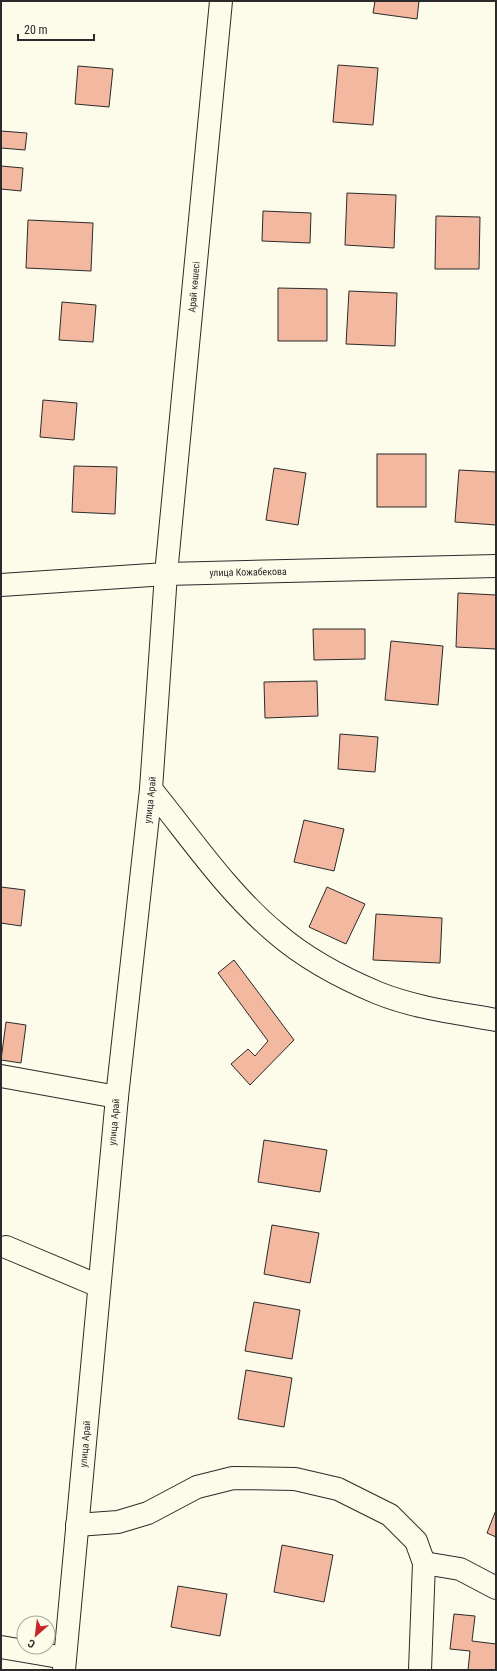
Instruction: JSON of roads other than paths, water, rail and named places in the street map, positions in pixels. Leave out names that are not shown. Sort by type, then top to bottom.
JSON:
[{"type":"street","name":"Арай көшесі","points":[[166,574],[221,1]]},
{"type":"street","name":"улица Кожабекова","points":[[1,584],[166,574],[496,566]]},
{"type":"street","name":"улица Арай","points":[[64,1664],[116,1097],[151,789],[166,574]]},
{"type":"street","points":[[151,789],[232,891],[276,934],[331,972],[379,993],[420,1005],[496,1020]]},
{"type":"street","points":[[1,1076],[116,1097]]},
{"type":"street","points":[[6,1247],[99,1286]]},
{"type":"street","points":[[77,1525],[118,1522],[148,1513],[197,1487],[233,1478],[294,1479],[338,1488],[390,1515],[416,1541],[424,1563],[420,1670]]},
{"type":"street","points":[[424,1563],[460,1569],[496,1588]]},
{"type":"street","points":[[1,1647],[64,1664]]}]
